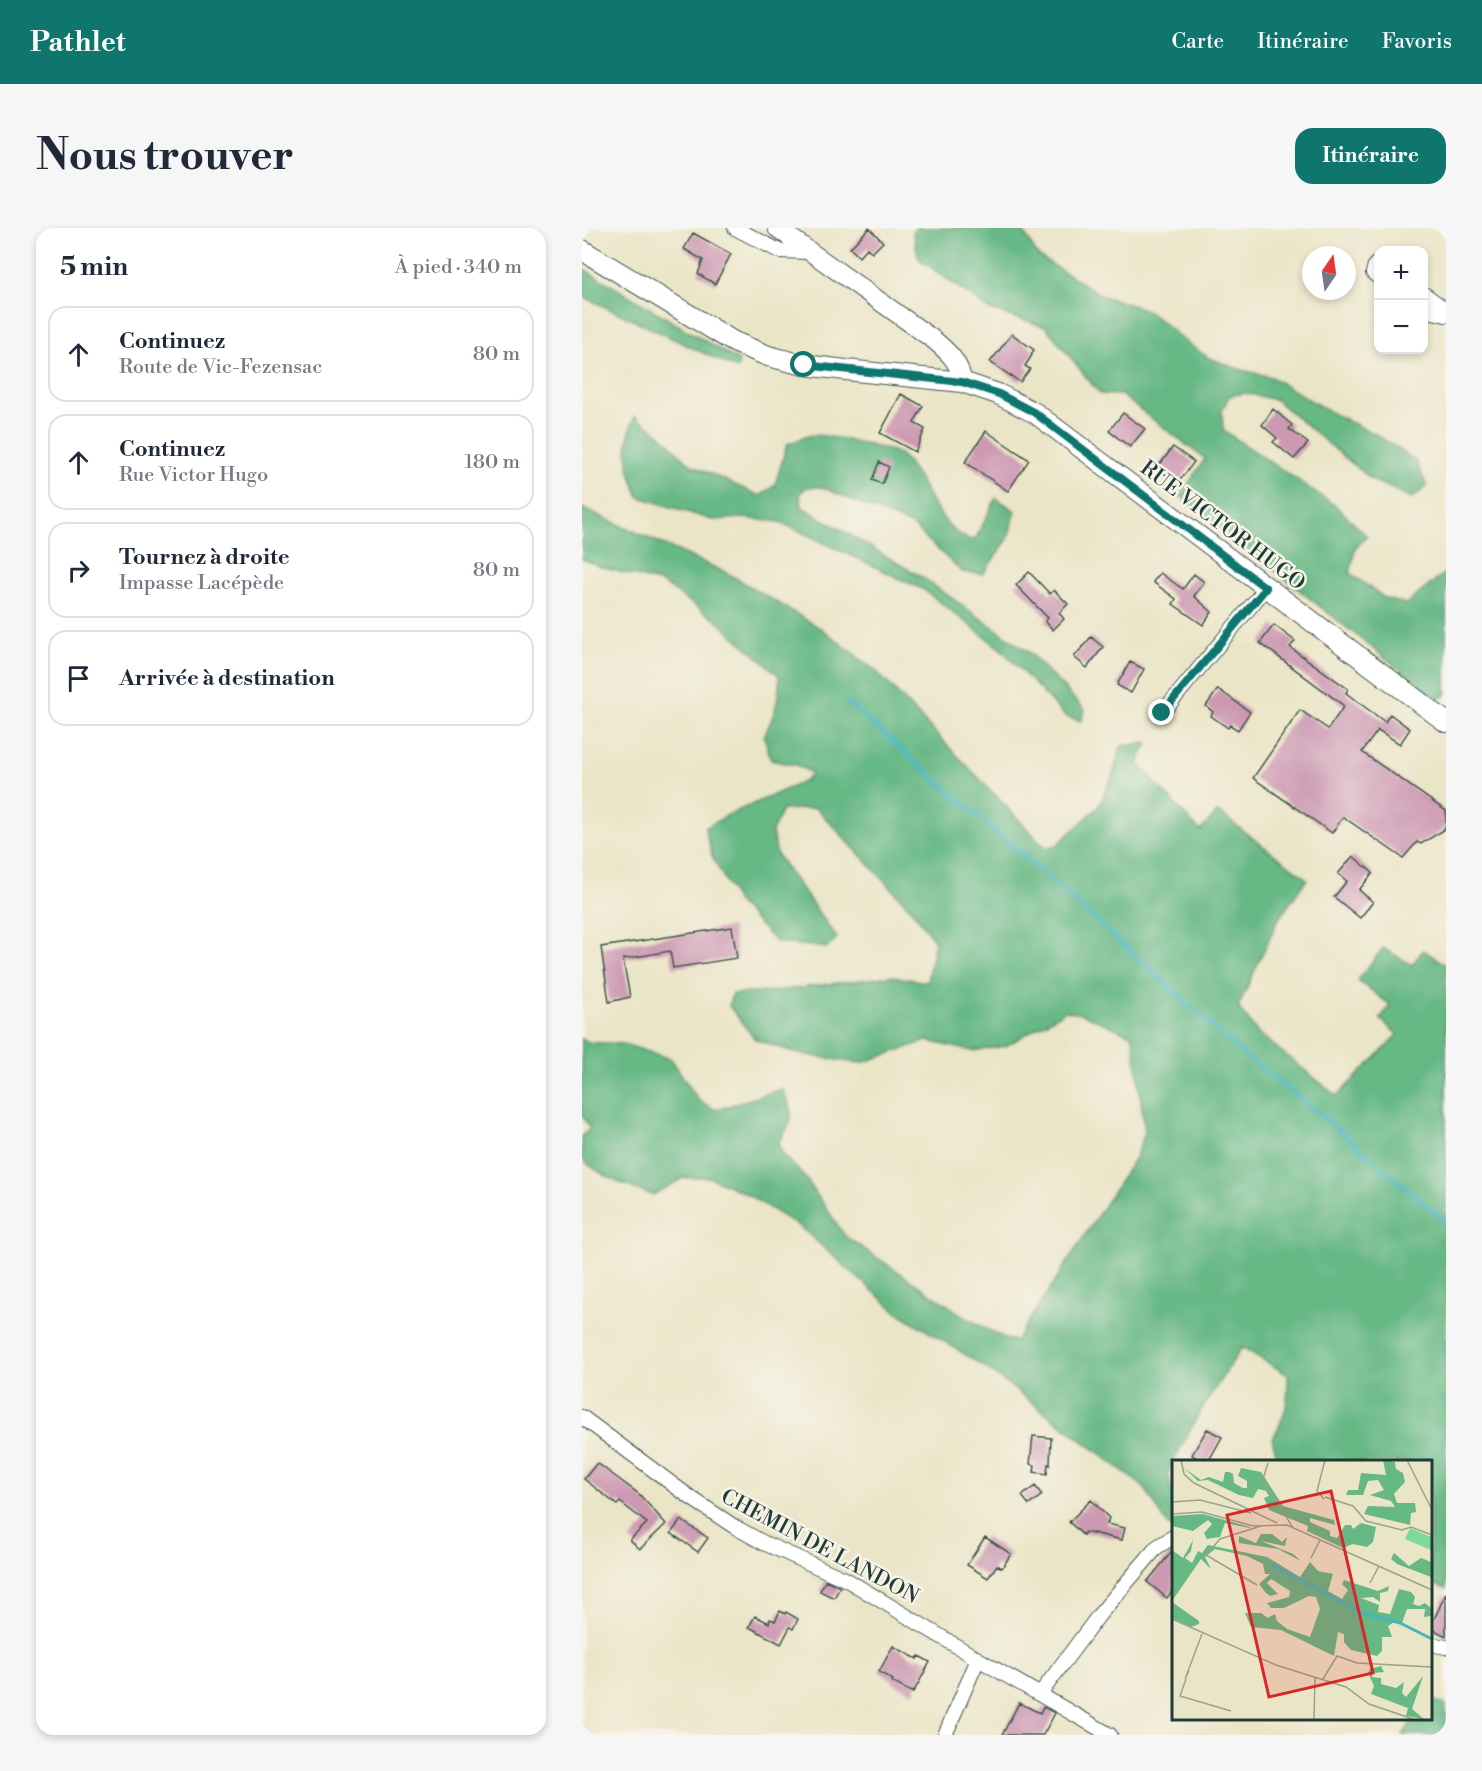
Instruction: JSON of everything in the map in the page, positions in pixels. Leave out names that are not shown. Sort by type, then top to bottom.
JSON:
[{"type":"main road","name":"RUE VICTOR HUGO","points":[[582,250],[734,342],[768,356],[825,368],[962,382],[999,394],[1035,413],[1446,722]]},
{"type":"street","points":[[735,228],[779,251],[809,252]]},
{"type":"street","points":[[777,228],[934,340],[955,361],[962,376],[962,382]]},
{"type":"street","points":[[1428,297],[1446,309]]},
{"type":"street","points":[[1428,311],[1446,315]]},
{"type":"street","points":[[1162,713],[1266,588]]},
{"type":"street","name":"CHEMIN DE LANDON","points":[[582,1417],[691,1498],[735,1527],[764,1543],[847,1580],[1110,1735]]},
{"type":"street","points":[[1040,1694],[1106,1606],[1157,1547],[1172,1538]]},
{"type":"street","points":[[1431,1644],[1446,1647]]},
{"type":"street","points":[[945,1735],[978,1659]]},
{"type":"green space","points":[[915,228],[1021,228],[1038,256],[1103,296],[1147,310],[1209,358],[1242,370],[1271,377],[1328,411],[1377,435],[1416,461],[1427,486],[1412,498],[1372,480],[1276,400],[1245,393],[1229,396],[1222,411],[1223,430],[1336,506],[1367,536],[1355,549],[1350,573],[1386,599],[1406,604],[1446,572],[1446,695],[1437,699],[1180,496],[1205,459],[1121,395],[1100,394],[1046,327],[990,310],[919,259],[913,233]]},
{"type":"green space","points":[[582,268],[739,361],[737,369],[582,296]]},
{"type":"green space","points":[[635,416],[659,433],[691,465],[760,496],[775,485],[787,444],[813,435],[873,446],[902,456],[943,518],[963,537],[975,540],[996,498],[1016,511],[1008,539],[983,574],[962,572],[913,526],[822,487],[807,487],[800,493],[802,507],[923,578],[1030,653],[1085,710],[1081,721],[1065,716],[1002,650],[924,590],[780,522],[743,518],[712,520],[639,497],[627,456],[628,437]]},
{"type":"green space","points":[[582,508],[729,574],[822,629],[877,672],[1045,847],[1056,846],[1099,806],[1113,774],[1121,746],[1148,743],[1138,764],[1200,831],[1218,812],[1307,879],[1278,920],[1238,1007],[1257,1032],[1337,1096],[1398,1035],[1380,1019],[1390,1005],[1358,980],[1383,948],[1412,965],[1423,950],[1446,965],[1446,1589],[1431,1583],[1431,1460],[1278,1460],[1272,1439],[1286,1408],[1288,1375],[1242,1347],[1201,1410],[1174,1460],[1172,1460],[1168,1472],[1172,1490],[1172,1526],[1169,1527],[1144,1487],[982,1365],[897,1312],[799,1226],[745,1193],[709,1177],[683,1178],[653,1195],[606,1176],[582,1159],[582,1137],[590,1128],[582,1115],[582,1039],[589,1042],[624,1044],[671,1059],[699,1101],[716,1110],[782,1089],[790,1105],[791,1117],[778,1143],[782,1153],[807,1180],[845,1236],[967,1318],[1005,1339],[1016,1341],[1135,1158],[1145,1133],[1133,1036],[1083,1014],[1065,1011],[1006,1046],[972,1051],[927,1041],[861,1063],[796,1053],[755,1039],[729,1006],[732,994],[777,991],[891,976],[927,982],[935,941],[911,909],[816,808],[782,810],[772,832],[777,855],[837,938],[827,948],[776,942],[737,902],[712,856],[705,828],[728,815],[805,781],[812,773],[796,765],[771,760],[764,736],[776,707],[779,676],[716,620],[662,583],[601,567],[582,559]]},
{"type":"green space","points":[[1431,1698],[1446,1706],[1446,1735],[1403,1735],[1412,1720],[1431,1720]]},
{"type":"building","points":[[869,228],[883,242],[872,253],[867,248],[859,257],[850,248]]},
{"type":"building","points":[[693,233],[731,254],[715,284],[698,274],[703,260],[684,249]]},
{"type":"building","points":[[1012,334],[1034,350],[1025,366],[1030,369],[1020,382],[990,362]]},
{"type":"building","points":[[901,394],[923,406],[914,423],[925,429],[915,452],[880,433]]},
{"type":"building","points":[[1273,409],[1292,425],[1289,429],[1308,443],[1294,459],[1273,442],[1277,438],[1262,425]]},
{"type":"building","points":[[1123,413],[1145,429],[1130,447],[1109,431]]},
{"type":"building","points":[[986,431],[1029,460],[1008,491],[965,462]]},
{"type":"building","points":[[1173,447],[1194,462],[1178,483],[1157,468]]},
{"type":"building","points":[[879,462],[889,467],[882,484],[872,480]]},
{"type":"building","points":[[1029,572],[1050,594],[1054,590],[1068,604],[1059,613],[1064,619],[1053,630],[1045,621],[1048,618],[1016,585]]},
{"type":"building","points":[[1160,573],[1183,589],[1194,574],[1204,582],[1194,596],[1212,612],[1203,625],[1173,604],[1176,599],[1153,582]]},
{"type":"building","points":[[1274,625],[1295,641],[1290,647],[1348,689],[1346,693],[1385,722],[1390,714],[1410,729],[1400,744],[1378,730],[1362,752],[1446,811],[1446,826],[1442,831],[1421,844],[1417,842],[1403,858],[1343,817],[1332,833],[1253,778],[1300,710],[1328,729],[1344,706],[1260,643]]},
{"type":"building","points":[[1091,637],[1103,647],[1087,668],[1074,657]]},
{"type":"building","points":[[1130,662],[1144,669],[1131,693],[1117,685]]},
{"type":"building","points":[[1218,689],[1250,712],[1238,730],[1230,725],[1228,728],[1211,716],[1213,712],[1206,706]]},
{"type":"building","points":[[1353,856],[1373,873],[1359,890],[1373,902],[1360,918],[1334,897],[1347,881],[1338,874]]},
{"type":"building","points":[[732,927],[737,958],[673,968],[670,951],[623,959],[630,997],[609,1002],[601,947]]},
{"type":"building","points":[[1207,1429],[1222,1437],[1209,1460],[1201,1460],[1192,1455]]},
{"type":"building","points":[[1033,1436],[1051,1438],[1050,1465],[1048,1464],[1047,1474],[1034,1472],[1035,1465],[1030,1464]]},
{"type":"building","points":[[597,1463],[639,1494],[666,1524],[640,1549],[630,1540],[647,1523],[620,1502],[617,1505],[584,1479]]},
{"type":"building","points":[[1035,1486],[1042,1495],[1029,1505],[1022,1496]]},
{"type":"building","points":[[1091,1500],[1109,1518],[1107,1524],[1125,1528],[1122,1540],[1093,1533],[1085,1532],[1083,1535],[1069,1522]]},
{"type":"building","points":[[681,1520],[708,1538],[698,1552],[671,1533]]},
{"type":"building","points":[[985,1537],[1011,1554],[1002,1568],[997,1565],[988,1578],[967,1565]]},
{"type":"building","points":[[1172,1551],[1172,1591],[1167,1598],[1147,1582]]},
{"type":"building","points":[[826,1580],[840,1587],[834,1598],[820,1591]]},
{"type":"building","points":[[1446,1593],[1446,1636],[1431,1628]]},
{"type":"building","points":[[780,1611],[798,1619],[793,1629],[790,1627],[781,1644],[749,1627],[755,1616],[769,1623],[770,1619],[775,1621]]},
{"type":"building","points":[[893,1646],[917,1659],[919,1656],[930,1662],[913,1693],[879,1672]]},
{"type":"building","points":[[1019,1703],[1040,1713],[1043,1707],[1055,1713],[1043,1735],[1002,1735]]},
{"type":"waterway","points":[[848,703],[1048,877],[1244,1055],[1302,1099],[1446,1222]]},
{"type":"route","points":[[804,365],[962,382],[999,394],[1035,413],[1266,588],[1162,713]]}]
